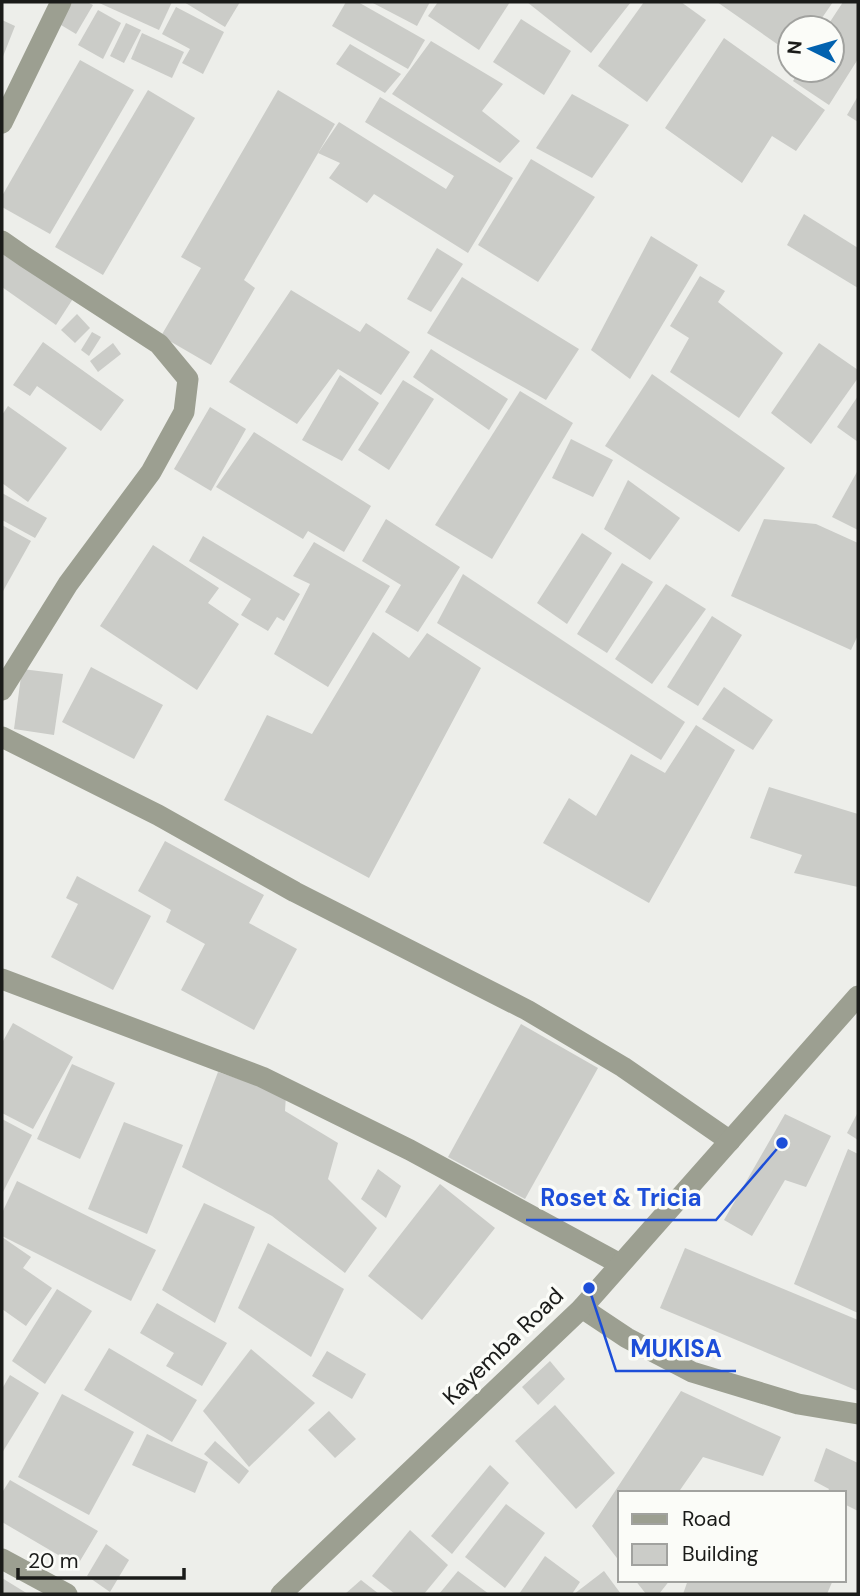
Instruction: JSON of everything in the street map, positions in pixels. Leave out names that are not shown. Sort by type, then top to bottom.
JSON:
[{"type":"street","points":[[2,123],[61,2]]},
{"type":"street","points":[[2,240],[159,344],[188,379],[184,412],[151,472],[68,583],[2,690]]},
{"type":"street","points":[[2,737],[158,815],[295,892],[527,1010],[623,1067],[730,1141]]},
{"type":"street","points":[[2,979],[262,1077],[410,1150],[620,1264]]},
{"type":"street","name":"Kayemba Road","points":[[281,1594],[582,1308],[858,996]]},
{"type":"street","points":[[582,1308],[627,1338],[692,1372],[798,1404],[858,1414]]},
{"type":"street","points":[[2,1559],[67,1594]]},
{"type":"building","points":[[68,2],[87,2],[93,5],[76,34],[56,22]]},
{"type":"building","points":[[97,2],[172,2],[159,30]]},
{"type":"building","points":[[184,2],[240,2],[225,27]]},
{"type":"building","points":[[346,2],[358,2],[425,40],[408,69],[332,26]]},
{"type":"building","points":[[371,2],[430,2],[417,26]]},
{"type":"building","points":[[438,2],[510,2],[479,50],[428,16]]},
{"type":"building","points":[[527,2],[631,2],[591,53]]},
{"type":"building","points":[[644,2],[681,2],[706,20],[647,102],[598,66]]},
{"type":"building","points":[[717,2],[833,2],[825,14],[776,14],[776,43]]},
{"type":"building","points":[[843,2],[858,2],[858,59],[846,78],[846,14],[835,14]]},
{"type":"building","points":[[176,7],[224,32],[203,74],[182,63],[190,49],[162,34]]},
{"type":"building","points":[[98,10],[121,23],[103,59],[78,45]]},
{"type":"building","points":[[521,19],[571,51],[544,95],[493,62]]},
{"type":"building","points":[[2,20],[15,26],[2,59]]},
{"type":"building","points":[[126,23],[141,30],[124,63],[110,56]]},
{"type":"building","points":[[142,33],[184,52],[172,78],[131,59]]},
{"type":"building","points":[[724,38],[776,75],[776,84],[789,84],[825,110],[796,151],[772,136],[742,183],[665,128]]},
{"type":"building","points":[[431,41],[503,84],[482,111],[520,141],[500,163],[392,94]]},
{"type":"building","points":[[350,44],[401,74],[385,93],[336,64]]},
{"type":"building","points":[[80,60],[134,90],[50,234],[2,207],[2,196]]},
{"type":"building","points":[[798,84],[842,84],[829,105]]},
{"type":"building","points":[[148,90],[195,118],[103,275],[55,247]]},
{"type":"building","points":[[278,90],[335,124],[244,280],[255,288],[211,365],[161,336],[201,268],[181,257]]},
{"type":"building","points":[[572,94],[629,125],[592,178],[536,148]]},
{"type":"building","points":[[858,96],[858,122],[847,115]]},
{"type":"building","points":[[380,97],[513,178],[468,253],[374,194],[367,203],[329,178],[340,163],[318,153],[339,122],[446,189],[454,176],[365,122]]},
{"type":"building","points":[[531,159],[595,197],[538,282],[478,245]]},
{"type":"building","points":[[804,214],[858,248],[858,288],[787,245]]},
{"type":"building","points":[[651,236],[698,265],[630,379],[591,350]]},
{"type":"building","points":[[2,243],[76,294],[56,325],[2,287]]},
{"type":"building","points":[[437,248],[463,264],[431,312],[407,299]]},
{"type":"building","points":[[700,276],[725,291],[718,302],[783,353],[739,418],[670,372],[689,338],[670,326]]},
{"type":"building","points":[[462,277],[579,349],[546,400],[427,333]]},
{"type":"building","points":[[291,290],[360,332],[366,323],[410,352],[381,395],[338,369],[297,424],[229,382]]},
{"type":"building","points":[[77,314],[90,328],[75,343],[61,330]]},
{"type":"building","points":[[92,332],[101,337],[89,356],[81,350]]},
{"type":"building","points":[[43,342],[124,400],[101,431],[37,386],[30,396],[13,385]]},
{"type":"building","points":[[113,343],[121,354],[98,372],[90,361]]},
{"type":"building","points":[[819,343],[858,370],[858,378],[811,444],[771,413]]},
{"type":"building","points":[[431,349],[508,399],[489,430],[413,377]]},
{"type":"building","points":[[652,374],[785,468],[739,532],[605,446]]},
{"type":"building","points":[[340,375],[379,403],[342,461],[302,440]]},
{"type":"building","points":[[403,380],[434,399],[389,470],[358,450]]},
{"type":"building","points":[[520,391],[573,423],[492,559],[435,525]]},
{"type":"building","points":[[858,396],[858,442],[837,427]]},
{"type":"building","points":[[8,406],[67,448],[28,502],[2,483],[2,415]]},
{"type":"building","points":[[210,407],[246,429],[211,491],[174,469]]},
{"type":"building","points":[[254,432],[371,506],[344,552],[308,531],[303,539],[216,487]]},
{"type":"building","points":[[571,439],[613,460],[593,497],[552,478]]},
{"type":"building","points":[[858,470],[858,530],[832,517]]},
{"type":"building","points":[[628,480],[680,518],[650,560],[604,529]]},
{"type":"building","points":[[2,493],[47,518],[35,538],[2,520]]},
{"type":"building","points":[[386,519],[460,567],[418,632],[385,612],[401,585],[362,561]]},
{"type":"building","points":[[764,519],[816,524],[858,543],[858,635],[851,650],[731,596]]},
{"type":"building","points":[[2,525],[31,541],[2,593]]},
{"type":"building","points":[[582,533],[612,553],[567,624],[537,603]]},
{"type":"building","points":[[203,536],[300,594],[284,621],[277,617],[268,631],[241,615],[251,599],[189,561]]},
{"type":"building","points":[[314,542],[390,586],[328,687],[274,654],[310,584],[293,576]]},
{"type":"building","points":[[153,545],[219,588],[208,603],[239,624],[197,690],[100,626]]},
{"type":"building","points":[[622,563],[653,582],[607,653],[577,634]]},
{"type":"building","points":[[463,574],[685,722],[661,760],[437,623]]},
{"type":"building","points":[[666,584],[706,609],[652,684],[615,659]]},
{"type":"building","points":[[712,616],[742,635],[698,706],[667,687]]},
{"type":"building","points":[[373,632],[409,658],[427,633],[481,668],[369,878],[224,800],[267,715],[312,734]]},
{"type":"building","points":[[91,667],[163,705],[134,759],[62,722]]},
{"type":"building","points":[[22,669],[63,674],[54,735],[14,729]]},
{"type":"building","points":[[724,687],[773,720],[753,750],[702,719]]},
{"type":"building","points":[[696,725],[735,750],[649,903],[543,843],[569,798],[596,816],[631,754],[665,773]]},
{"type":"building","points":[[769,787],[858,814],[858,887],[794,873],[802,855],[750,838]]},
{"type":"building","points":[[165,841],[264,895],[249,923],[297,949],[254,1030],[181,990],[205,944],[166,922],[171,910],[138,891]]},
{"type":"building","points":[[77,876],[151,916],[113,990],[51,957],[78,904],[66,898]]},
{"type":"building","points":[[13,1023],[73,1057],[33,1129],[2,1113],[2,1043]]},
{"type":"building","points":[[521,1024],[598,1068],[525,1199],[448,1157]]},
{"type":"building","points":[[72,1064],[115,1083],[80,1159],[37,1139]]},
{"type":"building","points":[[218,1072],[286,1095],[285,1111],[338,1143],[328,1179],[377,1228],[345,1273],[272,1216],[182,1167]]},
{"type":"building","points":[[858,1112],[858,1140],[847,1133]]},
{"type":"building","points":[[785,1114],[831,1136],[806,1187],[785,1180],[752,1236],[724,1220]]},
{"type":"building","points":[[2,1119],[32,1135],[2,1194]]},
{"type":"building","points":[[124,1122],[183,1145],[147,1234],[88,1209]]},
{"type":"building","points":[[848,1149],[858,1154],[858,1313],[794,1284]]},
{"type":"building","points":[[378,1169],[401,1186],[386,1218],[361,1199]]},
{"type":"building","points":[[17,1181],[156,1250],[131,1301],[2,1236],[2,1213]]},
{"type":"building","points":[[440,1184],[495,1228],[422,1320],[368,1276]]},
{"type":"building","points":[[204,1203],[255,1227],[215,1323],[162,1290]]},
{"type":"building","points":[[2,1237],[31,1257],[23,1268],[52,1288],[26,1326],[2,1309]]},
{"type":"building","points":[[268,1243],[344,1289],[311,1357],[238,1308]]},
{"type":"building","points":[[685,1248],[858,1320],[858,1391],[660,1308]]},
{"type":"building","points":[[57,1289],[92,1311],[45,1384],[12,1361]]},
{"type":"building","points":[[157,1303],[227,1343],[202,1386],[166,1366],[174,1353],[140,1333]]},
{"type":"building","points":[[109,1348],[197,1400],[172,1442],[84,1390]]},
{"type":"building","points":[[251,1349],[315,1403],[249,1467],[203,1411]]},
{"type":"building","points":[[327,1351],[366,1374],[352,1399],[312,1376]]},
{"type":"building","points":[[550,1361],[565,1379],[538,1405],[522,1387]]},
{"type":"building","points":[[10,1375],[39,1393],[2,1453],[2,1389]]},
{"type":"building","points":[[681,1391],[781,1437],[763,1476],[703,1457],[679,1491],[618,1491],[618,1559],[592,1526]]},
{"type":"building","points":[[62,1394],[134,1432],[89,1515],[18,1477]]},
{"type":"building","points":[[555,1405],[615,1473],[576,1509],[515,1441]]},
{"type":"building","points":[[329,1411],[356,1439],[335,1458],[308,1430]]},
{"type":"building","points":[[147,1434],[208,1462],[195,1493],[132,1465]]},
{"type":"building","points":[[215,1441],[249,1471],[239,1484],[204,1454]]},
{"type":"building","points":[[826,1448],[858,1463],[858,1511],[846,1505],[846,1491],[828,1491],[829,1489],[814,1481]]},
{"type":"building","points":[[490,1465],[509,1483],[452,1554],[431,1536]]},
{"type":"building","points":[[10,1480],[98,1531],[77,1566],[2,1522],[2,1490]]},
{"type":"building","points":[[506,1504],[545,1533],[505,1588],[465,1557]]},
{"type":"building","points":[[410,1530],[448,1565],[424,1594],[395,1594],[372,1576]]},
{"type":"building","points":[[106,1544],[129,1560],[110,1592],[87,1576]]},
{"type":"building","points":[[545,1556],[580,1582],[572,1594],[519,1594]]},
{"type":"building","points":[[458,1571],[489,1594],[439,1594]]},
{"type":"building","points":[[604,1571],[621,1594],[574,1594]]},
{"type":"building","points":[[2,1578],[28,1594],[2,1594]]},
{"type":"building","points":[[361,1580],[379,1594],[345,1594]]},
{"type":"building","points":[[637,1582],[668,1582],[659,1594],[646,1594]]},
{"type":"building","points":[[687,1582],[832,1582],[827,1594],[683,1594]]},
{"type":"place","name":"Roset & Tricia","points":[[782,1143]]},
{"type":"place","name":"MUKISA","points":[[589,1288]]}]
